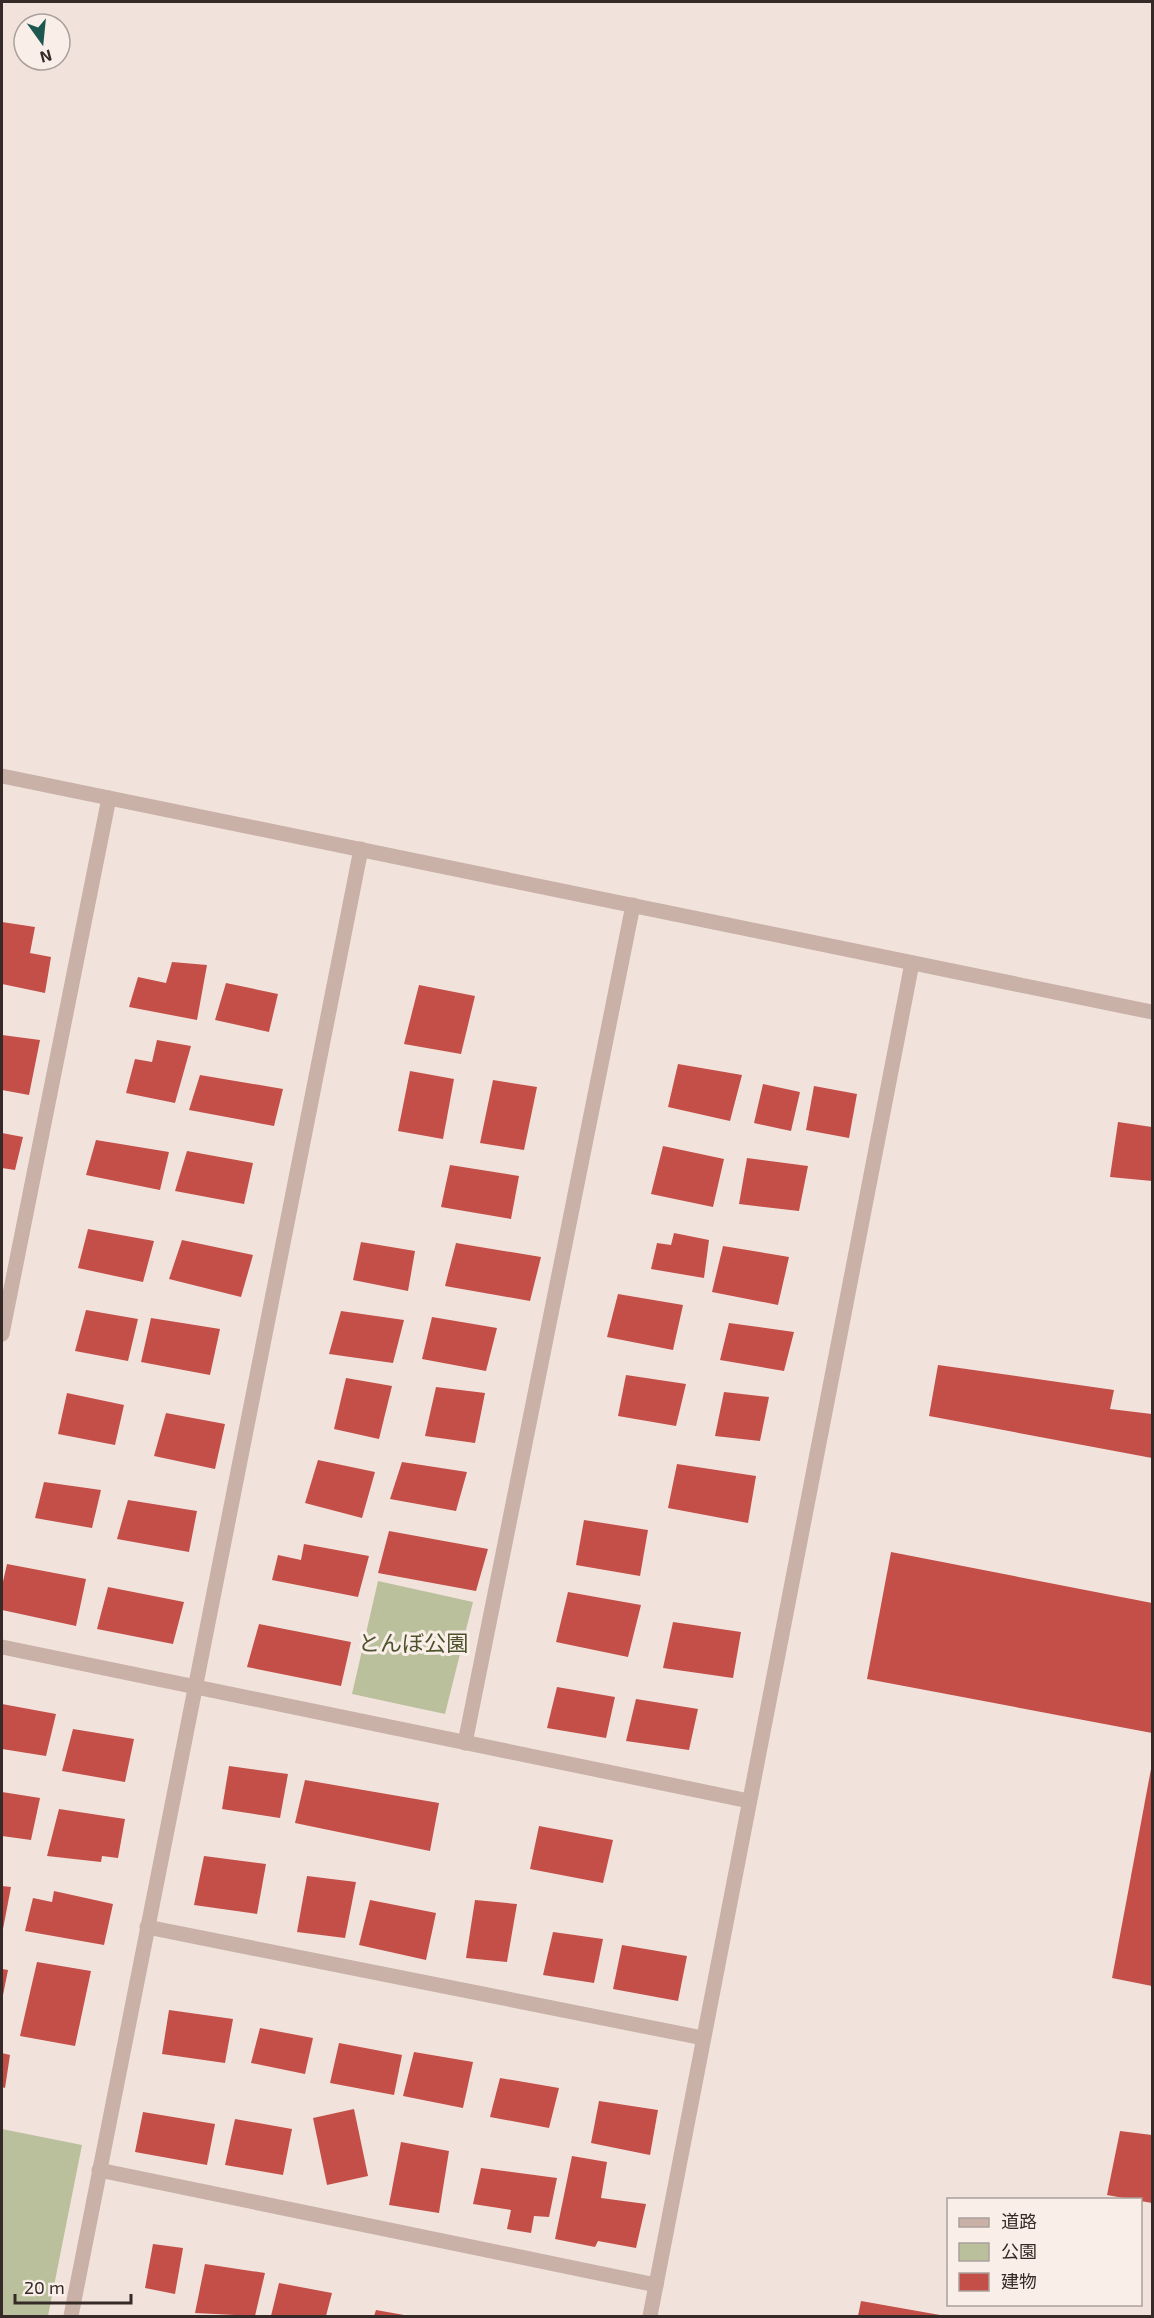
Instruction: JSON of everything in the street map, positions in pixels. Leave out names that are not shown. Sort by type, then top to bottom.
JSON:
[{"type":"street","points":[[2,776],[1152,1012]]},
{"type":"street","points":[[2,1334],[109,798]]},
{"type":"street","points":[[70,2316],[361,849]]},
{"type":"street","points":[[465,1743],[633,905]]},
{"type":"street","points":[[650,2316],[912,963]]},
{"type":"street","points":[[2,1647],[749,1801]]},
{"type":"street","points":[[147,1927],[703,2038]]},
{"type":"street","points":[[99,2170],[656,2285]]},
{"type":"green space","name":"とんぼ公園","points":[[378,1581],[473,1602],[445,1714],[352,1694]]},
{"type":"green space","points":[[2,2129],[82,2145],[48,2316],[2,2316]]},
{"type":"building","points":[[2,922],[35,927],[30,953],[51,957],[45,993],[2,984]]},
{"type":"building","points":[[172,962],[207,965],[197,1020],[129,1007],[138,977],[166,983]]},
{"type":"building","points":[[226,983],[278,994],[269,1032],[215,1020]]},
{"type":"building","points":[[419,985],[475,996],[461,1054],[404,1044]]},
{"type":"building","points":[[2,1035],[40,1040],[29,1095],[2,1090]]},
{"type":"building","points":[[157,1040],[191,1046],[175,1103],[126,1093],[135,1059],[152,1062]]},
{"type":"building","points":[[678,1064],[742,1075],[730,1121],[668,1107]]},
{"type":"building","points":[[410,1071],[454,1079],[443,1139],[398,1131]]},
{"type":"building","points":[[200,1075],[283,1089],[274,1126],[189,1110]]},
{"type":"building","points":[[493,1080],[537,1087],[524,1150],[480,1143]]},
{"type":"building","points":[[763,1084],[800,1092],[791,1131],[754,1123]]},
{"type":"building","points":[[814,1086],[857,1094],[849,1138],[806,1130]]},
{"type":"building","points":[[1118,1122],[1152,1127],[1152,1181],[1110,1177]]},
{"type":"building","points":[[2,1133],[23,1137],[15,1170],[2,1168]]},
{"type":"building","points":[[96,1140],[169,1152],[160,1190],[86,1175]]},
{"type":"building","points":[[663,1146],[724,1159],[713,1207],[651,1194]]},
{"type":"building","points":[[187,1151],[253,1163],[244,1204],[175,1191]]},
{"type":"building","points":[[747,1158],[808,1166],[799,1211],[739,1204]]},
{"type":"building","points":[[450,1165],[519,1176],[511,1219],[441,1207]]},
{"type":"building","points":[[88,1229],[154,1241],[143,1282],[78,1268]]},
{"type":"building","points":[[674,1233],[709,1240],[704,1278],[651,1269],[657,1243],[671,1245]]},
{"type":"building","points":[[182,1240],[253,1255],[241,1297],[169,1279]]},
{"type":"building","points":[[361,1242],[415,1251],[408,1291],[353,1280]]},
{"type":"building","points":[[456,1243],[541,1257],[530,1301],[445,1286]]},
{"type":"building","points":[[723,1246],[789,1257],[778,1305],[712,1292]]},
{"type":"building","points":[[618,1294],[683,1305],[673,1350],[607,1337]]},
{"type":"building","points":[[86,1310],[138,1319],[128,1361],[75,1351]]},
{"type":"building","points":[[341,1311],[404,1320],[393,1363],[329,1354]]},
{"type":"building","points":[[432,1317],[497,1328],[486,1371],[422,1359]]},
{"type":"building","points":[[151,1318],[220,1329],[210,1375],[141,1362]]},
{"type":"building","points":[[729,1323],[794,1332],[784,1371],[720,1360]]},
{"type":"building","points":[[938,1365],[1114,1390],[1110,1409],[1152,1414],[1152,1458],[929,1416]]},
{"type":"building","points":[[626,1375],[686,1384],[676,1426],[618,1416]]},
{"type":"building","points":[[346,1378],[392,1386],[379,1439],[334,1429]]},
{"type":"building","points":[[436,1387],[485,1393],[475,1443],[425,1436]]},
{"type":"building","points":[[724,1392],[769,1397],[760,1441],[715,1436]]},
{"type":"building","points":[[67,1393],[124,1405],[115,1445],[58,1434]]},
{"type":"building","points":[[166,1413],[225,1424],[215,1469],[154,1456]]},
{"type":"building","points":[[318,1460],[375,1472],[362,1518],[305,1503]]},
{"type":"building","points":[[402,1462],[467,1472],[456,1511],[390,1499]]},
{"type":"building","points":[[677,1464],[756,1476],[748,1523],[668,1508]]},
{"type":"building","points":[[44,1482],[101,1490],[92,1528],[35,1518]]},
{"type":"building","points":[[128,1500],[197,1511],[189,1552],[117,1539]]},
{"type":"building","points":[[584,1520],[648,1530],[640,1576],[576,1565]]},
{"type":"building","points":[[389,1531],[488,1549],[476,1591],[378,1573]]},
{"type":"building","points":[[304,1544],[369,1556],[358,1597],[272,1580],[278,1555],[301,1560]]},
{"type":"building","points":[[891,1552],[1152,1603],[1152,1733],[867,1679]]},
{"type":"building","points":[[7,1564],[86,1579],[76,1626],[2,1610],[2,1586]]},
{"type":"building","points":[[108,1587],[184,1602],[173,1644],[97,1629]]},
{"type":"building","points":[[568,1592],[641,1605],[628,1657],[556,1642]]},
{"type":"building","points":[[673,1622],[741,1632],[733,1678],[663,1668]]},
{"type":"building","points":[[259,1624],[351,1642],[341,1686],[247,1667]]},
{"type":"building","points":[[557,1687],[615,1697],[606,1738],[547,1728]]},
{"type":"building","points":[[636,1699],[698,1709],[689,1750],[626,1741]]},
{"type":"building","points":[[2,1704],[56,1714],[46,1756],[2,1749]]},
{"type":"building","points":[[73,1729],[134,1739],[125,1782],[62,1771]]},
{"type":"building","points":[[229,1766],[288,1774],[280,1818],[222,1809]]},
{"type":"building","points":[[1152,1769],[1152,1986],[1112,1978]]},
{"type":"building","points":[[305,1780],[439,1803],[430,1851],[295,1823]]},
{"type":"building","points":[[2,1792],[40,1798],[31,1840],[2,1836]]},
{"type":"building","points":[[59,1809],[125,1819],[118,1858],[102,1856],[101,1862],[47,1856]]},
{"type":"building","points":[[539,1826],[613,1840],[603,1883],[530,1869]]},
{"type":"building","points":[[204,1856],[266,1864],[257,1914],[194,1905]]},
{"type":"building","points":[[307,1876],[356,1882],[345,1938],[297,1932]]},
{"type":"building","points":[[2,1886],[11,1887],[3,1929],[2,1929]]},
{"type":"building","points":[[54,1891],[113,1904],[104,1945],[25,1931],[33,1898],[52,1902]]},
{"type":"building","points":[[370,1900],[436,1913],[426,1960],[359,1945]]},
{"type":"building","points":[[475,1900],[517,1904],[507,1962],[466,1958]]},
{"type":"building","points":[[553,1932],[603,1939],[594,1983],[543,1975]]},
{"type":"building","points":[[622,1945],[687,1956],[678,2001],[613,1989]]},
{"type":"building","points":[[37,1962],[91,1971],[75,2046],[20,2036]]},
{"type":"building","points":[[2,1969],[8,1970],[3,1995],[2,1995]]},
{"type":"building","points":[[169,2010],[233,2019],[225,2063],[162,2054]]},
{"type":"building","points":[[260,2028],[313,2038],[305,2074],[251,2063]]},
{"type":"building","points":[[339,2043],[402,2055],[394,2095],[330,2083]]},
{"type":"building","points":[[414,2052],[473,2062],[463,2108],[403,2096]]},
{"type":"building","points":[[2,2053],[10,2055],[5,2088],[2,2087]]},
{"type":"building","points":[[500,2078],[559,2088],[549,2128],[490,2117]]},
{"type":"building","points":[[599,2101],[658,2110],[650,2155],[591,2143]]},
{"type":"building","points":[[354,2109],[368,2176],[327,2185],[313,2118]]},
{"type":"building","points":[[143,2112],[215,2124],[207,2165],[135,2152]]},
{"type":"building","points":[[235,2119],[292,2129],[283,2175],[225,2165]]},
{"type":"building","points":[[1120,2131],[1152,2135],[1152,2203],[1142,2201],[1142,2198],[1107,2195]]},
{"type":"building","points":[[401,2142],[449,2151],[439,2213],[389,2205]]},
{"type":"building","points":[[572,2156],[607,2162],[601,2198],[646,2204],[636,2248],[598,2241],[595,2247],[555,2239]]},
{"type":"building","points":[[481,2168],[557,2178],[549,2217],[534,2216],[531,2233],[507,2229],[511,2210],[473,2204]]},
{"type":"building","points":[[153,2244],[183,2248],[175,2294],[145,2288]]},
{"type":"building","points":[[205,2264],[265,2273],[255,2316],[195,2313]]},
{"type":"building","points":[[279,2283],[332,2293],[326,2316],[271,2316]]},
{"type":"building","points":[[861,2301],[940,2315],[940,2316],[858,2316]]},
{"type":"building","points":[[376,2310],[404,2315],[404,2316],[374,2316]]}]
